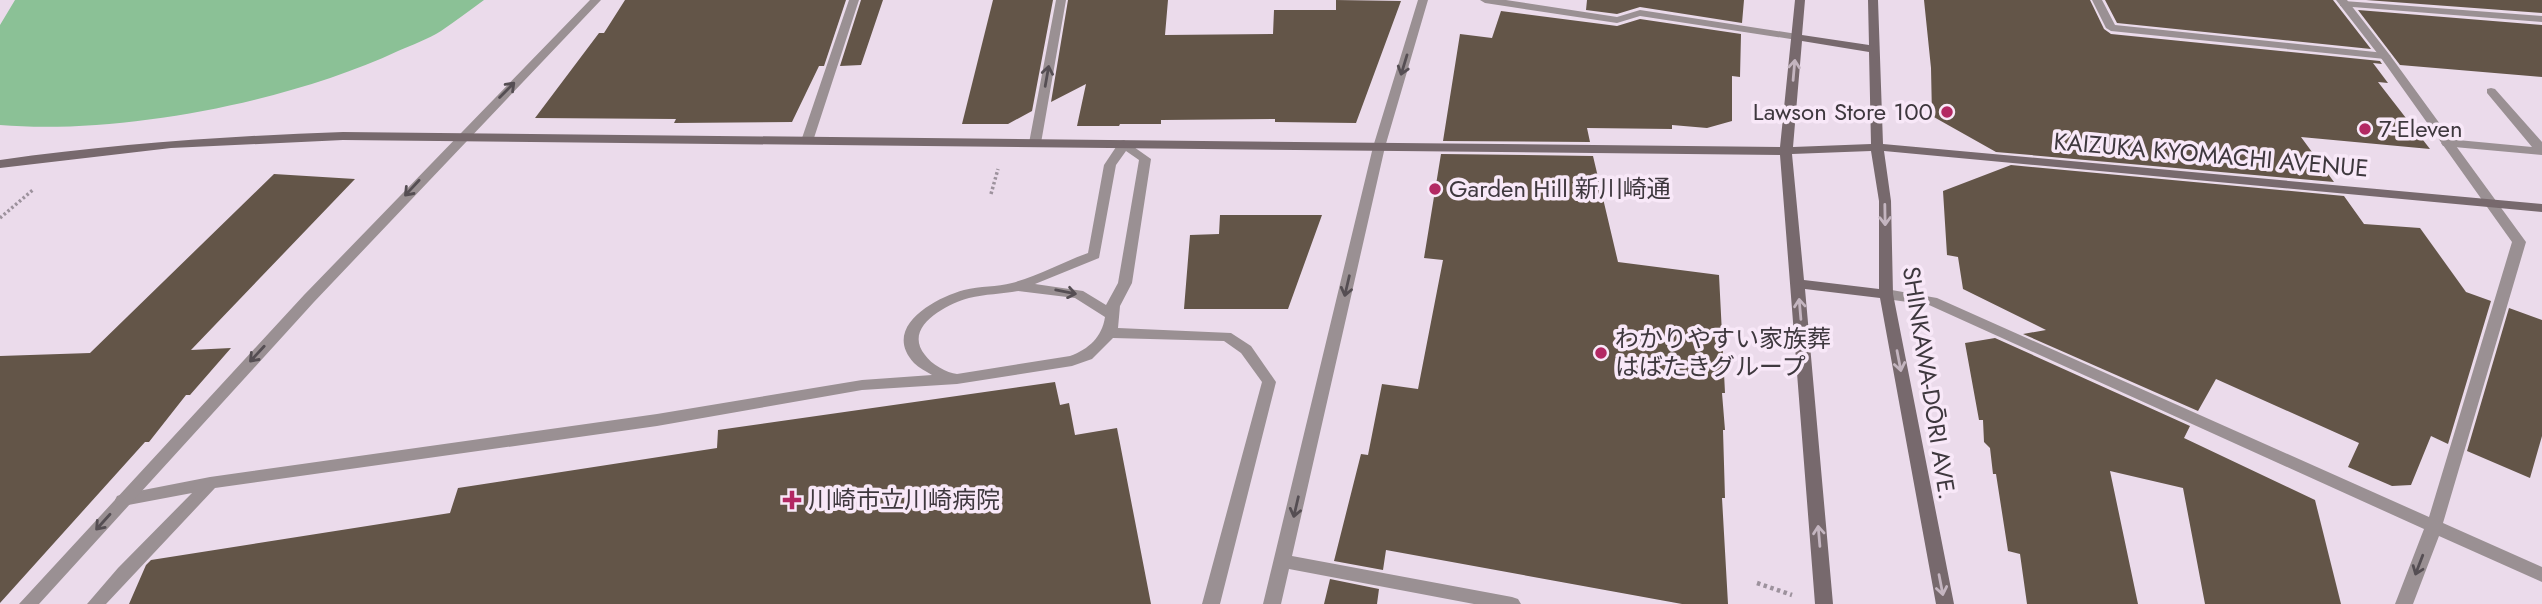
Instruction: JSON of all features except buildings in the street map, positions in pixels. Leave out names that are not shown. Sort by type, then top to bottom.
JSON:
[{"type":"street","points":[[28,604],[459,138],[596,0]]},
{"type":"street","points":[[807,141],[854,0]]},
{"type":"street","points":[[1035,143],[1060,0]]},
{"type":"street","points":[[1272,604],[1379,147],[1423,0]]},
{"type":"street","points":[[1485,0],[1617,20],[1640,13],[1874,49]]},
{"type":"street","points":[[1800,0],[1786,151],[1824,604]]},
{"type":"street","name":"SHINKAWA-DŌRI AVE.","points":[[1873,0],[1877,147],[1885,201],[1886,294],[1945,604]]},
{"type":"street","points":[[2097,0],[2111,28],[2385,55]]},
{"type":"street","points":[[2343,2],[2385,55],[2519,242],[2434,526],[2404,604]]},
{"type":"street","points":[[2343,2],[2542,19]]},
{"type":"street","points":[[2491,91],[2542,151]]},
{"type":"street","name":"KAIZUKA KYOMACHI AVENUE","points":[[0,164],[128,147],[343,135],[1786,151],[1877,147],[2540,209]]},
{"type":"street","points":[[2447,143],[2542,151]]},
{"type":"street","points":[[123,500],[210,483],[656,420],[862,385],[957,379],[1072,361],[1087,355],[1110,333],[1112,306],[1125,284],[1145,159],[1124,144],[1110,165],[1094,255],[1015,287],[967,294],[949,301],[927,313],[914,326],[912,344],[919,359],[937,373],[957,379]]},
{"type":"street","points":[[1798,284],[1932,301],[2542,575]]},
{"type":"street","points":[[1015,287],[1078,294],[1112,315]]},
{"type":"street","points":[[1110,333],[1226,336],[1238,341],[1253,356],[1269,382],[1211,604]]},
{"type":"street","points":[[96,604],[123,571],[188,510],[210,483]]},
{"type":"street","points":[[1283,561],[1512,604]]},
{"type":"path","points":[[990,194],[1001,158]]},
{"type":"path","points":[[0,218],[42,181]]},
{"type":"green space","points":[[15,0],[484,0],[441,31],[425,39],[355,69],[307,85],[203,111],[97,125],[47,127],[0,125],[0,25]]},
{"type":"place","name":"Lawson Store 100","points":[[1947,112]]},
{"type":"place","name":"7-Eleven","points":[[2365,129]]},
{"type":"place","name":"Garden Hill 新川崎通","points":[[1435,189]]},
{"type":"place","name":"わかりやすい家族葬 はばたきグループ","points":[[1601,353]]},
{"type":"place","name":"川崎市立川崎病院","points":[[792,500]]}]
